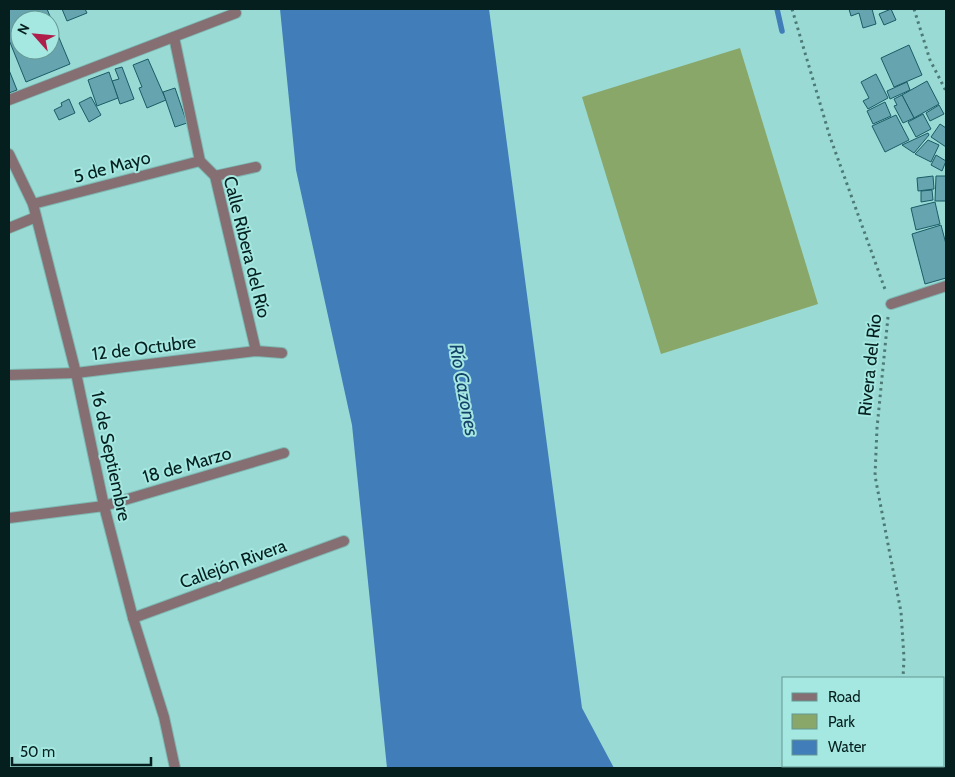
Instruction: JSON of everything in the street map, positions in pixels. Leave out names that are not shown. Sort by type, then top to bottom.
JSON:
[{"type":"street","points":[[9,100],[236,13]]},
{"type":"street","points":[[174,37],[200,160]]},
{"type":"street","name":"16 de Septiembre","points":[[9,154],[33,204],[76,373],[104,506],[133,618],[164,717],[175,768]]},
{"type":"street","name":"Calle Ribera del Río","points":[[200,160],[215,176],[256,351]]},
{"type":"street","name":"5 de Mayo","points":[[33,204],[200,160]]},
{"type":"street","points":[[215,176],[256,167]]},
{"type":"street","points":[[9,228],[36,217]]},
{"type":"street","points":[[891,304],[946,286]]},
{"type":"street","name":"12 de Octubre","points":[[9,375],[76,373],[256,351],[282,353]]},
{"type":"street","name":"18 de Marzo","points":[[9,518],[104,506],[284,453]]},
{"type":"street","name":"Callejón Rivera","points":[[133,618],[344,541]]},
{"type":"path","name":"Rivera del Río","points":[[792,9],[830,137],[891,304],[877,428],[875,476],[901,612],[904,658],[903,677]]},
{"type":"path","points":[[914,9],[930,60],[946,91]]},
{"type":"green space","points":[[740,48],[818,304],[661,354],[582,97]]},
{"type":"water","name":"Río Cazones","points":[[280,9],[489,9],[582,708],[614,768],[387,768],[352,425],[296,170]]},
{"type":"building","points":[[9,9],[47,9],[10,10],[10,42]]},
{"type":"building","points":[[62,9],[85,9],[87,13],[67,21]]},
{"type":"building","points":[[849,9],[872,9],[876,24],[863,28],[859,13],[851,16]]},
{"type":"building","points":[[891,9],[896,20],[884,25],[879,14]]},
{"type":"building","points":[[60,40],[70,64],[26,82],[17,60],[60,60]]},
{"type":"building","points":[[909,45],[922,75],[894,87],[881,58]]},
{"type":"building","points":[[148,59],[166,100],[147,108],[139,88],[142,87],[133,65]]},
{"type":"building","points":[[122,67],[134,99],[120,104],[112,81],[119,79],[115,69]]},
{"type":"building","points":[[9,70],[17,90],[9,93]]},
{"type":"building","points":[[109,72],[118,98],[97,106],[88,80]]},
{"type":"building","points":[[876,74],[888,98],[868,109],[863,101],[869,98],[861,82]]},
{"type":"building","points":[[927,81],[939,104],[914,118],[902,95]]},
{"type":"building","points":[[907,82],[910,90],[890,99],[887,91]]},
{"type":"building","points":[[175,88],[187,123],[175,127],[163,92]]},
{"type":"building","points":[[902,95],[914,118],[903,123],[894,106],[897,105],[894,99]]},
{"type":"building","points":[[91,97],[101,115],[89,122],[79,103]]},
{"type":"building","points":[[69,99],[75,113],[59,120],[54,110],[62,106],[61,103]]},
{"type":"building","points":[[885,102],[891,116],[873,124],[867,111]]},
{"type":"building","points":[[939,105],[944,114],[930,121],[926,113]]},
{"type":"building","points":[[923,114],[931,129],[916,137],[908,122]]},
{"type":"building","points":[[896,115],[909,140],[885,152],[872,126]]},
{"type":"building","points":[[940,124],[946,128],[946,147],[931,137]]},
{"type":"building","points":[[928,133],[929,135],[914,153],[902,145]]},
{"type":"building","points":[[928,140],[939,145],[931,162],[915,154]]},
{"type":"building","points":[[936,155],[946,161],[942,171],[931,165]]},
{"type":"building","points":[[933,176],[934,189],[918,191],[917,178]]},
{"type":"building","points":[[936,176],[946,176],[946,201],[935,201]]},
{"type":"building","points":[[932,190],[933,200],[921,202],[921,191]]},
{"type":"building","points":[[935,202],[940,224],[916,230],[911,208]]},
{"type":"building","points":[[941,225],[946,244],[946,278],[925,284],[912,234]]},
{"type":"waterway","points":[[777,9],[782,31]]}]
